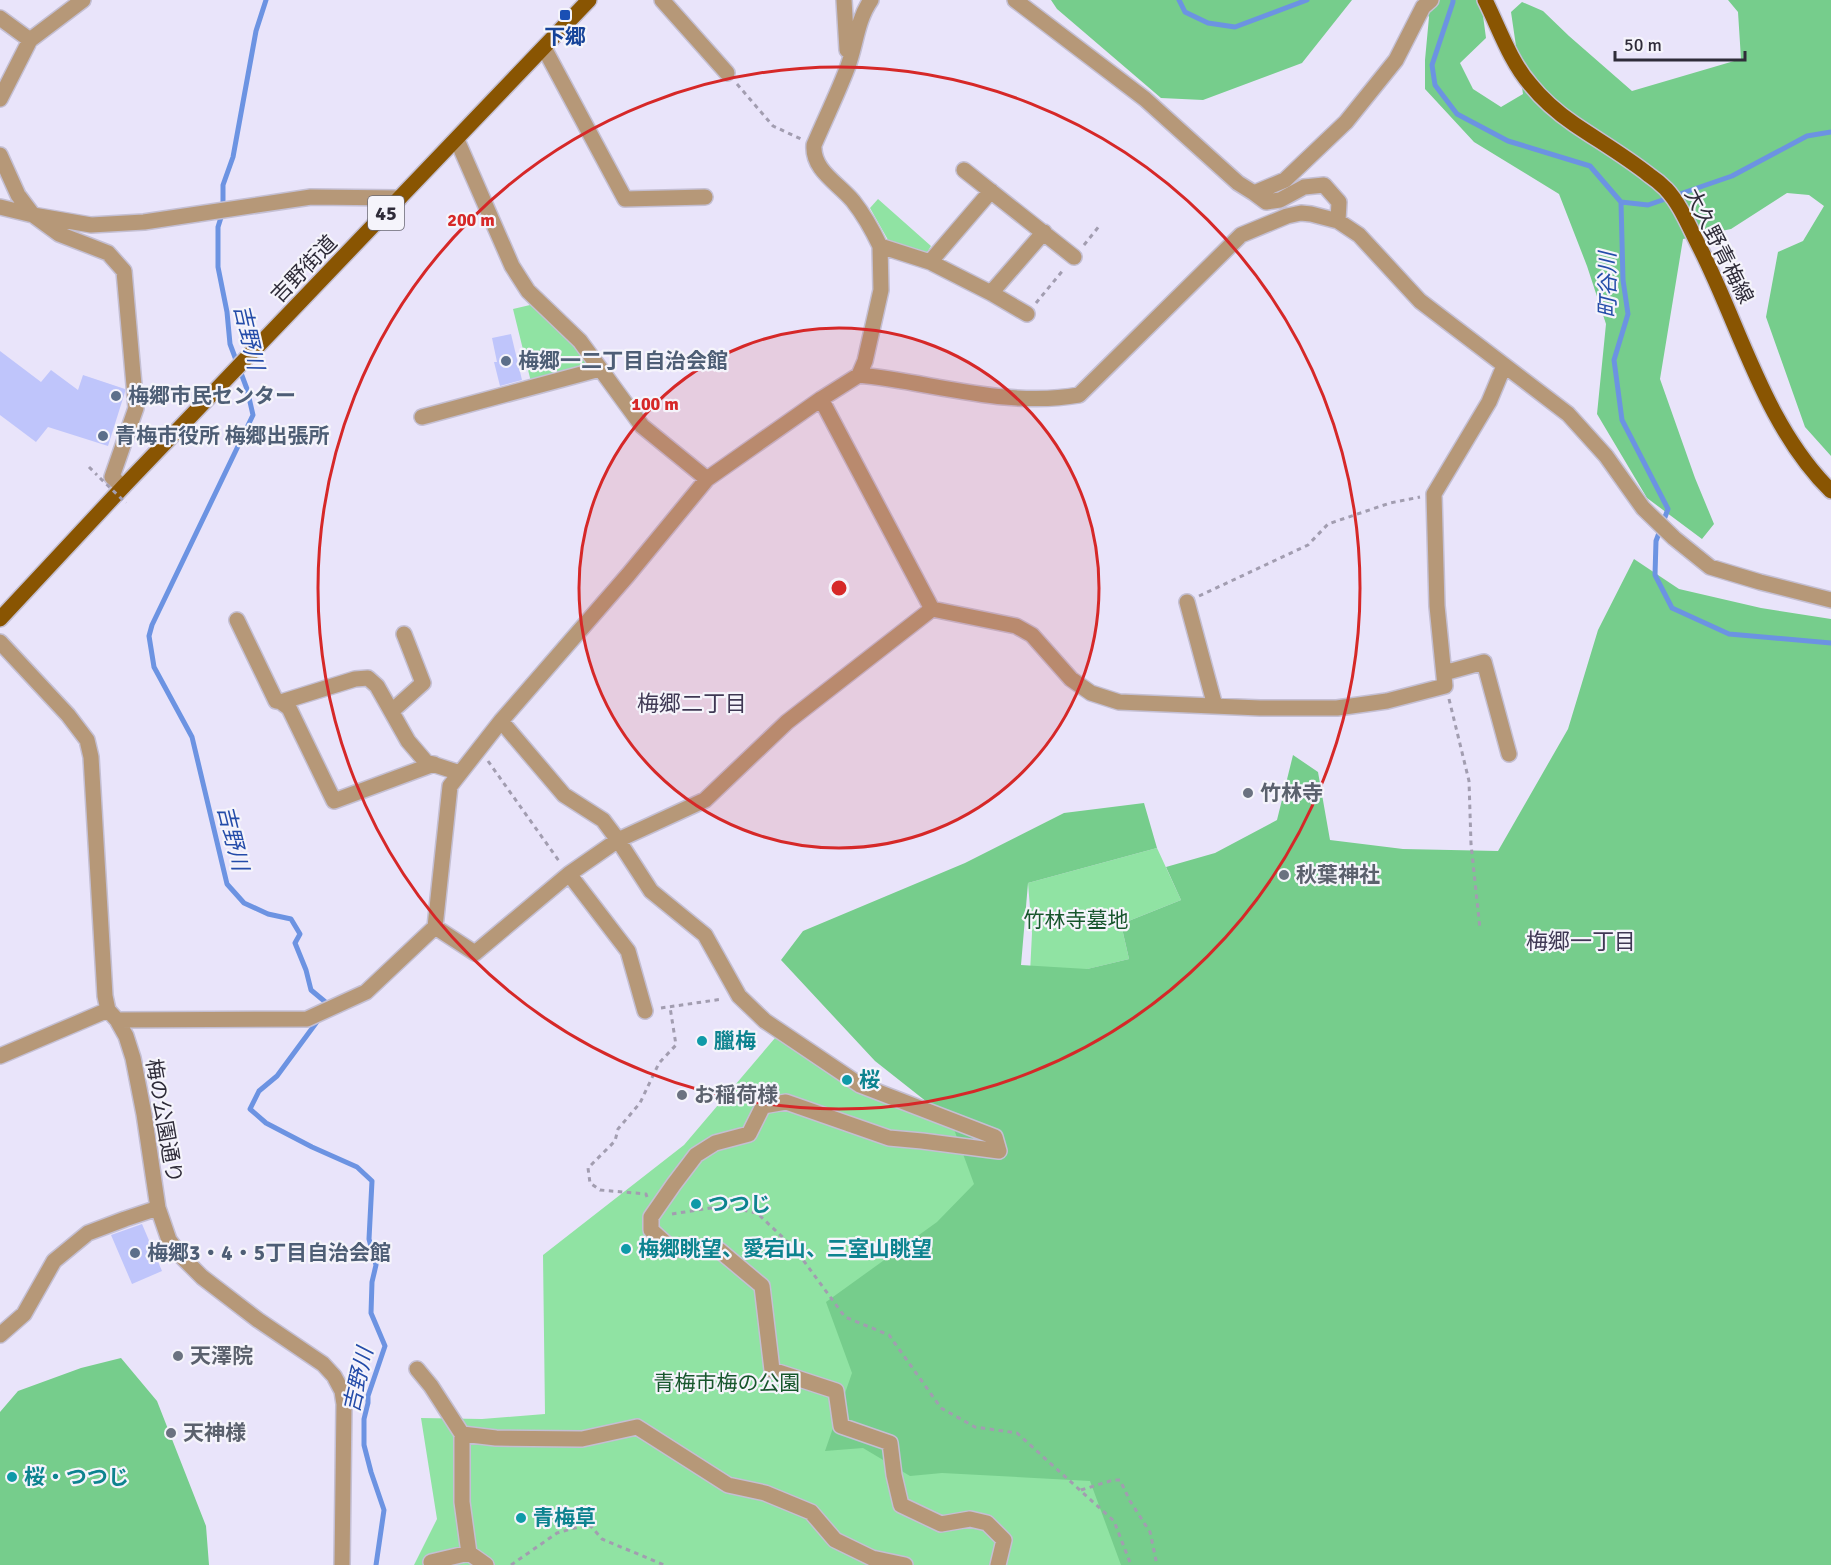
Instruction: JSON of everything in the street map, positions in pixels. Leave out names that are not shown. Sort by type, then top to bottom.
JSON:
[{"type":"main road","name":"吉野街道","points":[[0,619],[123,487],[590,0]]},
{"type":"main road","name":"大久野青梅線","points":[[1485,0],[1515,63],[1529,84],[1573,123],[1633,162],[1666,189],[1677,205],[1718,284],[1766,395],[1801,457],[1831,491]]},
{"type":"street","points":[[0,99],[30,40],[83,0]]},
{"type":"street","points":[[662,0],[727,72]]},
{"type":"street","points":[[844,0],[848,65]]},
{"type":"street","points":[[0,1056],[112,1015],[306,1019],[366,992],[435,927],[450,786],[479,748],[628,575],[707,479],[859,375],[865,361],[882,290],[880,246],[871,225],[852,200],[818,166],[813,156],[814,145],[848,65],[856,33],[871,0]]},
{"type":"street","points":[[1016,0],[1145,99],[1238,183],[1266,202],[1280,200],[1304,187],[1324,185],[1339,202],[1338,221]]},
{"type":"street","points":[[1254,193],[1285,180],[1346,122],[1396,60],[1423,8],[1431,0]]},
{"type":"street","points":[[0,18],[30,40]]},
{"type":"street","points":[[544,48],[625,199],[705,197]]},
{"type":"street","points":[[457,140],[512,266],[528,291],[579,341],[642,426],[707,479]]},
{"type":"street","points":[[0,155],[18,195],[33,216],[59,234],[108,253],[124,271],[136,408],[112,477],[123,487]]},
{"type":"street","points":[[964,170],[1074,257]]},
{"type":"street","points":[[930,262],[991,190]]},
{"type":"street","points":[[0,207],[33,216],[91,225],[144,222],[311,197],[400,198]]},
{"type":"street","points":[[859,375],[1012,398],[1057,399],[1079,395],[1241,235],[1287,216],[1301,213],[1311,214],[1338,221],[1359,235],[1420,301],[1568,414],[1606,456],[1643,508],[1674,538],[1710,567],[1831,600]]},
{"type":"street","points":[[991,293],[1044,232]]},
{"type":"street","points":[[880,246],[930,262],[1027,314]]},
{"type":"street","points":[[1445,679],[1437,606],[1434,494],[1489,402],[1504,366]]},
{"type":"street","points":[[422,417],[600,369]]},
{"type":"street","points":[[821,399],[932,609]]},
{"type":"street","points":[[1187,602],[1215,706]]},
{"type":"street","points":[[435,927],[475,953],[569,874],[618,840],[705,800],[787,722],[932,609],[1016,626],[1032,635],[1071,679],[1091,693],[1119,702],[1337,708],[1387,701],[1484,662],[1509,754]]},
{"type":"street","points":[[237,620],[276,701],[289,708],[334,801],[434,764]]},
{"type":"street","points":[[392,711],[423,683],[404,634]]},
{"type":"street","name":"梅の公園通り","points":[[0,642],[87,740],[91,757],[103,977],[112,1015],[126,1036],[133,1058],[158,1208],[169,1240],[202,1277],[258,1320],[323,1364],[334,1376],[342,1391],[344,1404],[342,1565]]},
{"type":"street","points":[[281,702],[361,677],[368,678],[377,686],[408,741],[426,762],[460,773]]},
{"type":"street","points":[[501,721],[564,795],[603,820],[651,891],[705,935],[739,996],[765,1021],[861,1085],[995,1137],[999,1151],[889,1138],[786,1102],[763,1106],[749,1134],[715,1143],[696,1155],[651,1217],[651,1230],[672,1249],[718,1250],[762,1286],[772,1370],[836,1391],[841,1425],[890,1443],[901,1505],[941,1524],[970,1519],[987,1523],[1004,1540],[998,1565]]},
{"type":"street","points":[[569,874],[628,951],[645,1011]]},
{"type":"street","points":[[0,1335],[24,1314],[54,1261],[88,1233],[158,1208]]},
{"type":"street","points":[[417,1369],[431,1386],[462,1434],[462,1502],[469,1553],[486,1565]]},
{"type":"street","points":[[462,1434],[496,1438],[582,1438],[637,1427],[728,1485],[765,1493],[811,1512],[835,1540],[872,1558],[905,1565]]},
{"type":"street","points":[[432,1565],[431,1562],[469,1553]]},
{"type":"path","points":[[727,72],[773,126],[814,145]]},
{"type":"path","points":[[89,468],[126,503]]},
{"type":"path","points":[[1187,602],[1308,545],[1328,524],[1390,503],[1434,494]]},
{"type":"path","points":[[1445,679],[1469,781],[1479,929]]},
{"type":"path","points":[[479,748],[569,874]]},
{"type":"path","points":[[645,1011],[739,996]]},
{"type":"path","points":[[670,1007],[676,1045],[659,1063],[639,1103],[618,1129],[615,1141],[588,1168],[590,1183],[600,1190],[646,1194],[651,1217],[723,1206],[757,1213],[795,1249],[845,1317],[889,1335],[942,1408],[975,1427],[1017,1433],[1114,1521],[1131,1565]]},
{"type":"path","points":[[1081,1490],[1120,1480],[1130,1501],[1150,1532],[1156,1565]]},
{"type":"path","points":[[511,1565],[557,1533],[589,1524],[602,1539],[661,1564]]},
{"type":"green space","points":[[1051,0],[1352,0],[1302,63],[1203,100],[1161,98],[1057,9]]},
{"type":"green space","points":[[1420,0],[1477,0],[1482,8],[1486,38],[1460,63],[1473,89],[1501,107],[1523,94],[1511,12],[1522,2],[1543,11],[1632,91],[1741,59],[1738,12],[1728,0],[1831,0],[1831,456],[1805,427],[1766,317],[1778,252],[1803,241],[1824,206],[1809,195],[1787,193],[1731,229],[1683,239],[1660,379],[1714,524],[1702,539],[1647,498],[1597,414],[1606,324],[1587,266],[1559,194],[1474,142],[1425,89],[1429,17]]},
{"type":"green space","points":[[878,199],[931,246],[925,256],[888,240],[870,208]]},
{"type":"green space","points":[[530,305],[569,338],[587,361],[585,368],[531,382],[513,309]]},
{"type":"green space","points":[[1634,559],[1679,589],[1761,608],[1831,619],[1831,1565],[1121,1565],[1090,1481],[942,1473],[910,1476],[863,1448],[825,1451],[852,1373],[826,1302],[937,1222],[974,1184],[951,1121],[875,1061],[781,960],[803,931],[965,863],[1064,813],[1144,803],[1157,848],[1028,883],[1021,965],[1087,969],[1129,959],[1121,924],[1181,900],[1166,867],[1215,853],[1277,820],[1293,755],[1318,772],[1330,840],[1403,849],[1498,851],[1568,729],[1598,630]]},
{"type":"green space","name":"竹林寺墓地","points":[[1157,848],[1181,900],[1121,924],[1129,959],[1079,971],[1030,973],[1032,933],[1028,883]]},
{"type":"green space","name":"青梅市梅の公園","points":[[775,1038],[989,1139],[1064,1451],[1116,1509],[1146,1565],[414,1565],[437,1519],[421,1418],[482,1419],[545,1414],[543,1255],[684,1145]]},
{"type":"green space","points":[[121,1358],[157,1401],[206,1526],[209,1565],[0,1565],[0,1412],[18,1391],[81,1368]]},
{"type":"building","points":[[511,334],[522,380],[500,386],[494,362],[497,362],[492,338]]},
{"type":"building","points":[[0,351],[41,382],[51,370],[78,390],[83,375],[125,389],[108,446],[48,427],[36,442],[0,415]]},
{"type":"building","points":[[142,1224],[162,1271],[132,1284],[111,1235]]},
{"type":"waterway","name":"吉野川","points":[[266,0],[256,31],[233,157],[223,185],[223,211],[218,227],[218,267],[227,312],[230,344],[247,389],[253,415],[152,625],[149,636],[154,667],[192,737],[227,884],[244,903],[268,914],[291,919],[300,934],[295,943],[311,990],[329,1005],[327,1007]]},
{"type":"waterway","name":"町谷川","points":[[1179,0],[1185,12],[1208,23],[1235,27],[1307,0]]},
{"type":"waterway","name":"町谷川","points":[[1453,0],[1432,65],[1435,85],[1457,114],[1508,141],[1590,166],[1621,202],[1623,280],[1628,314],[1614,360],[1622,420],[1668,509],[1656,541],[1655,575],[1672,608],[1729,634],[1831,643]]},
{"type":"waterway","points":[[1621,202],[1648,205],[1732,176],[1807,136],[1831,132]]},
{"type":"waterway","name":"吉野川","points":[[319,1019],[277,1076],[259,1091],[250,1109],[266,1123],[357,1167],[372,1181],[369,1239],[376,1265],[372,1282],[371,1313],[385,1346],[368,1396],[364,1419],[364,1445],[384,1510],[376,1565]]},
{"type":"place","name":"下郷","points":[[565,15]]},
{"type":"place","name":"梅郷一二丁目自治会館","points":[[506,361]]},
{"type":"place","name":"梅郷市民センター","points":[[116,396]]},
{"type":"place","name":"青梅市役所 梅郷出張所","points":[[103,436]]},
{"type":"place","name":"竹林寺","points":[[1248,793]]},
{"type":"place","name":"秋葉神社","points":[[1284,875]]},
{"type":"place","name":"臘梅","points":[[702,1041]]},
{"type":"place","name":"桜","points":[[847,1080]]},
{"type":"place","name":"お稲荷様","points":[[682,1095]]},
{"type":"place","name":"つつじ","points":[[696,1204]]},
{"type":"place","name":"梅郷眺望、愛宕山、三室山眺望","points":[[626,1249]]},
{"type":"place","name":"梅郷3・4・5丁目自治会館","points":[[135,1253]]},
{"type":"place","name":"天澤院","points":[[178,1356]]},
{"type":"place","name":"天神様","points":[[171,1433]]},
{"type":"place","name":"桜・つつじ","points":[[12,1477]]},
{"type":"place","name":"青梅草","points":[[521,1518]]},
{"type":"district","name":"梅郷二丁目","points":[[692,703]]},
{"type":"district","name":"梅郷一丁目","points":[[1581,941]]}]
